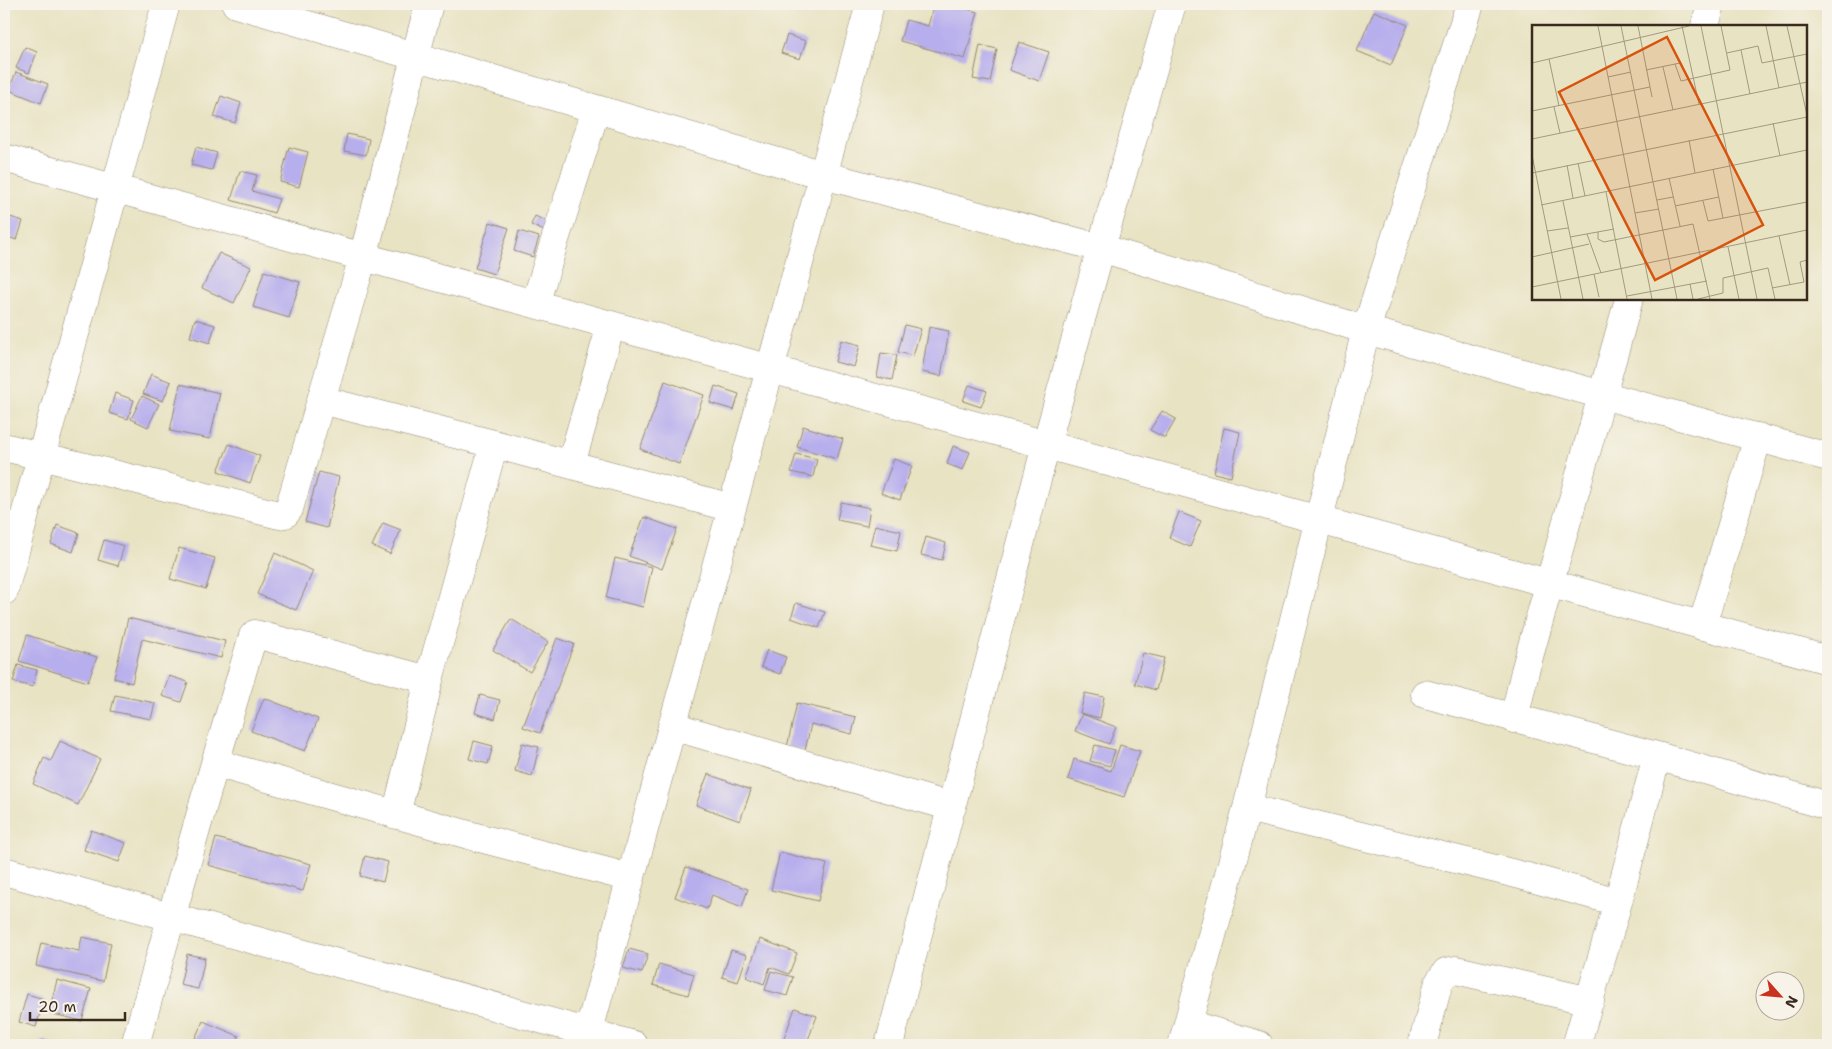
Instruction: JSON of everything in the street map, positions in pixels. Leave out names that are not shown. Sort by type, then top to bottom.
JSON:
[{"type":"street","points":[[4,591],[166,4]]},
{"type":"street","points":[[236,4],[823,175],[1100,248],[1366,330],[1828,457]]},
{"type":"street","points":[[4,447],[279,515],[285,514],[289,509],[363,257],[429,4]]},
{"type":"street","points":[[586,1039],[870,4]]},
{"type":"street","points":[[889,1045],[1046,445],[1100,248],[1172,4]]},
{"type":"street","points":[[1259,1045],[1185,1035],[1247,808],[1366,330],[1470,4]]},
{"type":"street","points":[[1705,25],[1711,4]]},
{"type":"street","points":[[535,304],[596,109]]},
{"type":"street","points":[[4,158],[1828,660]]},
{"type":"street","points":[[1514,719],[1629,300]]},
{"type":"street","points":[[571,464],[611,325]]},
{"type":"street","points":[[321,400],[571,464],[732,508]]},
{"type":"street","points":[[1702,626],[1758,437]]},
{"type":"street","points":[[396,815],[429,680],[494,444]]},
{"type":"street","points":[[135,1045],[253,636],[255,634],[429,680]]},
{"type":"street","points":[[1425,694],[1657,756],[1828,806]]},
{"type":"street","points":[[672,726],[952,807]]},
{"type":"street","points":[[1577,1043],[1618,902],[1657,756]]},
{"type":"street","points":[[215,763],[396,815],[631,878]]},
{"type":"street","points":[[1247,808],[1524,876],[1618,902]]},
{"type":"street","points":[[4,872],[172,917],[586,1039],[634,1045]]},
{"type":"street","points":[[1422,1045],[1440,982],[1446,972],[1456,970],[1590,1001]]},
{"type":"building","points":[[934,4],[947,4],[978,12],[965,59],[900,41],[906,20],[928,26]]},
{"type":"building","points":[[1374,11],[1408,25],[1391,65],[1357,51]]},
{"type":"building","points":[[787,35],[806,41],[800,59],[781,53]]},
{"type":"building","points":[[1019,42],[1049,52],[1039,81],[1009,70]]},
{"type":"building","points":[[980,45],[997,49],[990,82],[973,79]]},
{"type":"building","points":[[25,47],[37,52],[29,73],[16,68]]},
{"type":"building","points":[[16,72],[48,84],[41,103],[9,90]]},
{"type":"building","points":[[221,96],[241,103],[235,123],[214,117]]},
{"type":"building","points":[[347,134],[369,139],[366,155],[344,151]]},
{"type":"building","points":[[196,147],[217,153],[212,170],[191,165]]},
{"type":"building","points":[[289,147],[308,152],[299,187],[280,182]]},
{"type":"building","points":[[240,171],[257,175],[252,191],[279,199],[274,213],[231,200]]},
{"type":"building","points":[[4,215],[23,221],[17,240],[4,236]]},
{"type":"building","points":[[535,216],[558,226],[553,235],[531,225]]},
{"type":"building","points":[[490,222],[509,228],[494,274],[475,268]]},
{"type":"building","points":[[519,231],[539,237],[533,257],[514,251]]},
{"type":"building","points":[[219,253],[251,267],[234,303],[202,288]]},
{"type":"building","points":[[264,271],[300,282],[289,318],[253,307]]},
{"type":"building","points":[[195,319],[215,325],[210,343],[190,337]]},
{"type":"building","points":[[905,325],[921,329],[913,356],[898,352]]},
{"type":"building","points":[[929,327],[949,331],[941,376],[922,372]]},
{"type":"building","points":[[841,340],[860,345],[854,367],[835,362]]},
{"type":"building","points":[[881,353],[897,355],[892,380],[877,377]]},
{"type":"building","points":[[151,374],[171,382],[163,401],[143,394]]},
{"type":"building","points":[[665,381],[704,395],[679,464],[640,449]]},
{"type":"building","points":[[180,384],[220,393],[210,439],[170,431]]},
{"type":"building","points":[[969,385],[987,391],[981,407],[963,401]]},
{"type":"building","points":[[715,386],[739,394],[734,410],[710,403]]},
{"type":"building","points":[[115,393],[134,400],[128,419],[109,413]]},
{"type":"building","points":[[142,396],[159,404],[148,427],[131,419]]},
{"type":"building","points":[[1162,411],[1176,419],[1165,438],[1150,430]]},
{"type":"building","points":[[803,426],[843,439],[837,459],[797,447]]},
{"type":"building","points":[[1224,428],[1240,432],[1231,477],[1214,473]]},
{"type":"building","points":[[229,444],[260,456],[250,483],[218,471]]},
{"type":"building","points":[[953,446],[970,452],[963,470],[947,464]]},
{"type":"building","points":[[796,454],[817,459],[813,477],[791,472]]},
{"type":"building","points":[[894,459],[912,466],[900,500],[881,493]]},
{"type":"building","points":[[319,472],[339,477],[327,528],[305,522]]},
{"type":"building","points":[[841,502],[870,508],[867,526],[837,520]]},
{"type":"building","points":[[1179,512],[1201,521],[1190,547],[1169,538]]},
{"type":"building","points":[[644,517],[677,529],[662,569],[629,556]]},
{"type":"building","points":[[383,523],[401,530],[390,554],[372,546]]},
{"type":"building","points":[[57,525],[79,533],[73,552],[51,544]]},
{"type":"building","points":[[875,525],[901,531],[897,551],[870,545]]},
{"type":"building","points":[[926,537],[946,543],[942,560],[921,555]]},
{"type":"building","points":[[104,540],[124,546],[118,566],[98,560]]},
{"type":"building","points":[[179,548],[215,558],[206,589],[170,579]]},
{"type":"building","points":[[275,553],[313,571],[296,610],[257,594]]},
{"type":"building","points":[[615,558],[652,567],[643,607],[606,598]]},
{"type":"building","points":[[796,603],[825,612],[819,628],[791,618]]},
{"type":"building","points":[[128,618],[225,641],[221,658],[142,639],[132,683],[114,678]]},
{"type":"building","points":[[511,619],[548,642],[530,672],[493,650]]},
{"type":"building","points":[[27,635],[97,657],[88,682],[19,661]]},
{"type":"building","points":[[557,638],[574,644],[540,733],[523,727]]},
{"type":"building","points":[[767,650],[786,657],[780,674],[761,667]]},
{"type":"building","points":[[1143,653],[1164,658],[1156,690],[1135,684]]},
{"type":"building","points":[[18,665],[37,670],[33,687],[13,682]]},
{"type":"building","points":[[169,676],[188,682],[181,702],[162,696]]},
{"type":"building","points":[[1085,693],[1104,697],[1100,718],[1080,713]]},
{"type":"building","points":[[115,695],[155,703],[151,719],[111,711]]},
{"type":"building","points":[[480,695],[500,700],[495,719],[475,713]]},
{"type":"building","points":[[264,698],[318,719],[305,751],[251,731]]},
{"type":"building","points":[[797,703],[856,717],[852,734],[811,724],[805,751],[787,747]]},
{"type":"building","points":[[1082,714],[1116,727],[1109,744],[1075,731]]},
{"type":"building","points":[[60,741],[100,759],[78,805],[33,784],[44,758],[51,761]]},
{"type":"building","points":[[474,741],[493,746],[488,764],[469,759]]},
{"type":"building","points":[[522,743],[539,747],[532,776],[515,771]]},
{"type":"building","points":[[1095,745],[1115,750],[1110,766],[1090,761]]},
{"type":"building","points":[[1120,745],[1140,751],[1124,797],[1068,779],[1074,759],[1111,771]]},
{"type":"building","points":[[708,774],[751,790],[740,821],[696,805]]},
{"type":"building","points":[[91,830],[126,843],[119,862],[84,850]]},
{"type":"building","points":[[216,838],[311,864],[303,891],[208,865]]},
{"type":"building","points":[[780,852],[827,864],[818,901],[771,890]]},
{"type":"building","points":[[365,856],[388,862],[383,882],[360,876]]},
{"type":"building","points":[[686,867],[748,889],[742,907],[712,895],[707,909],[675,897]]},
{"type":"building","points":[[82,937],[111,943],[103,981],[36,966],[41,943],[79,951]]},
{"type":"building","points":[[760,939],[797,953],[789,974],[770,967],[764,984],[746,977]]},
{"type":"building","points":[[629,949],[648,954],[642,973],[623,968]]},
{"type":"building","points":[[731,950],[747,955],[738,982],[722,977]]},
{"type":"building","points":[[187,954],[205,958],[198,989],[180,985]]},
{"type":"building","points":[[659,964],[694,974],[688,995],[653,985]]},
{"type":"building","points":[[771,971],[793,977],[787,996],[765,990]]},
{"type":"building","points":[[57,980],[91,989],[82,1021],[49,1013]]},
{"type":"building","points":[[27,994],[44,999],[36,1027],[19,1022]]},
{"type":"building","points":[[795,1008],[817,1016],[806,1045],[782,1044]]},
{"type":"building","points":[[203,1021],[239,1036],[235,1045],[192,1045]]},
{"type":"building","points":[[42,1040],[57,1045],[40,1045]]}]
